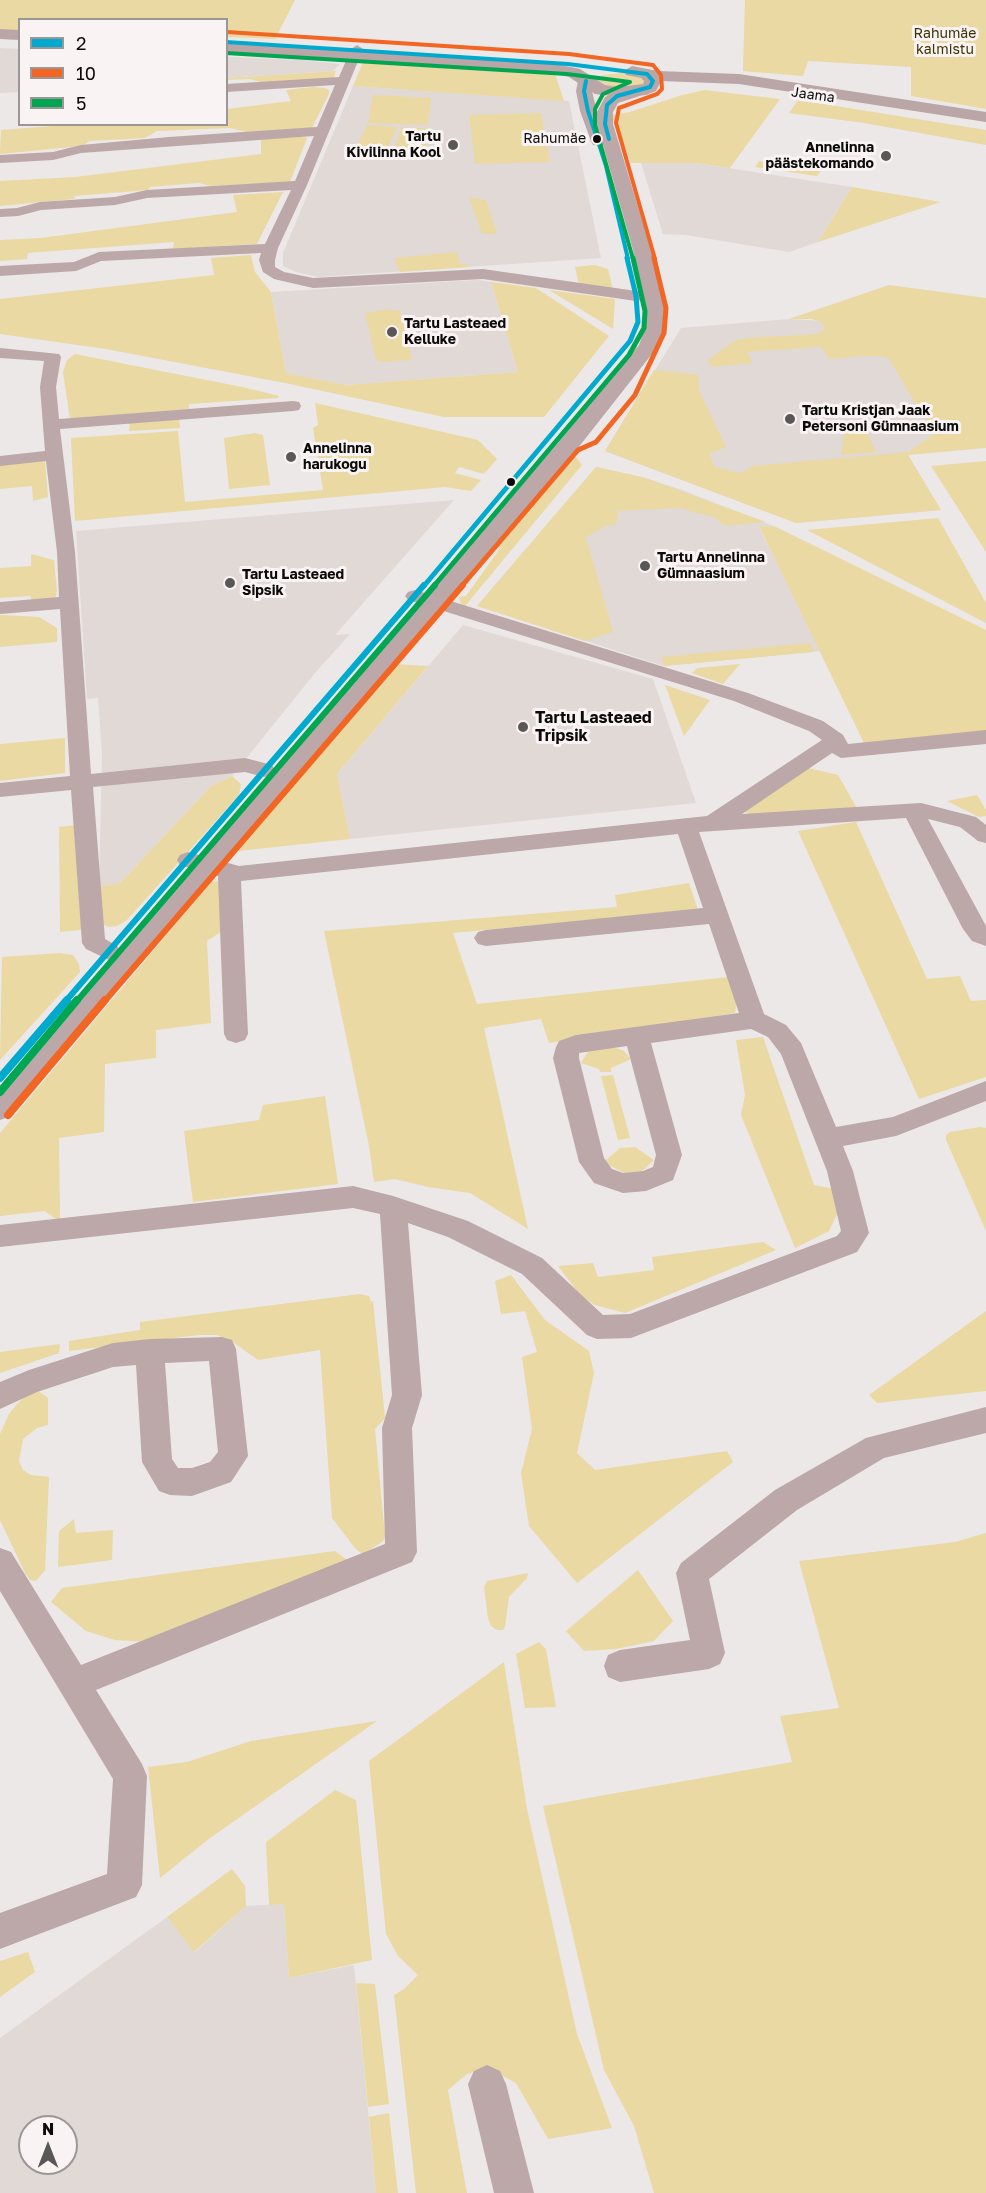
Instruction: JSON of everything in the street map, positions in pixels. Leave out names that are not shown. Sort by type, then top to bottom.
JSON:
[{"type":"main road","points":[[0,34],[18,35]]},
{"type":"main road","points":[[0,39],[18,40]]},
{"type":"main road","name":"Jaama","points":[[228,42],[551,68],[574,73],[601,90],[640,91],[675,84],[726,83],[986,122]]},
{"type":"main road","name":"Jaama","points":[[228,47],[356,52],[730,78],[825,90],[986,117]]},
{"type":"main road","points":[[586,81],[591,75],[598,73],[638,72],[651,78],[653,84],[640,91]]},
{"type":"street","points":[[356,52],[271,248],[267,260],[268,269],[279,276],[305,282],[325,283],[483,274],[644,295]]},
{"type":"street","points":[[228,88],[342,81]]},
{"type":"street","points":[[0,1078],[109,952],[207,866],[264,770],[424,599],[638,361],[654,331],[656,310],[644,295],[588,111],[584,91],[586,81]]},
{"type":"street","points":[[640,91],[624,94],[611,100],[605,112],[605,124],[622,176],[644,295]]},
{"type":"street","points":[[0,159],[53,156],[81,149],[169,141],[323,131]]},
{"type":"street","points":[[0,213],[18,212],[40,206],[115,201],[147,194],[300,185]]},
{"type":"street","points":[[0,271],[76,266],[99,257],[271,248]]},
{"type":"street","points":[[0,353],[53,357],[48,387],[70,602],[94,943],[109,952]]},
{"type":"street","points":[[51,425],[293,406]]},
{"type":"street","points":[[0,461],[54,455]]},
{"type":"street","points":[[424,599],[741,697],[816,726],[836,740],[842,752],[986,737]]},
{"type":"street","points":[[0,1108],[299,761],[424,599]]},
{"type":"street","points":[[0,608],[70,602]]},
{"type":"street","points":[[713,823],[836,740]]},
{"type":"street","points":[[0,790],[245,765],[264,770]]},
{"type":"street","points":[[207,866],[423,856],[686,825],[921,810],[968,822],[986,836]]},
{"type":"street","points":[[913,811],[971,923],[980,935],[986,938]]},
{"type":"street","points":[[686,825],[754,1020]]},
{"type":"street","points":[[207,866],[236,1034]]},
{"type":"street","points":[[486,939],[717,915]]},
{"type":"street","points":[[0,1236],[352,1197],[393,1207],[458,1229],[532,1266],[597,1327],[631,1326],[847,1244],[855,1233],[852,1213],[827,1139],[792,1050],[777,1031],[754,1020],[576,1044],[568,1047],[566,1058],[592,1162],[603,1176],[623,1183],[646,1182],[664,1173],[669,1155],[638,1037]]},
{"type":"street","points":[[827,1139],[896,1126],[986,1091]]},
{"type":"street","points":[[75,1683],[401,1552],[397,1428],[407,1395],[393,1207]]},
{"type":"street","points":[[0,1396],[29,1382],[112,1355],[150,1351],[222,1349],[233,1456],[220,1472],[192,1482],[170,1481],[157,1462],[150,1351]]},
{"type":"street","points":[[620,1666],[709,1653],[692,1573],[786,1500],[877,1447],[986,1420]]},
{"type":"street","points":[[0,1562],[130,1776],[123,1885],[0,1931]]},
{"type":"street","points":[[487,2084],[514,2193]]},
{"type":"shaded area","points":[[0,48],[18,49],[18,92],[0,93]]},
{"type":"shaded area","points":[[228,57],[340,64],[333,71],[228,78]]},
{"type":"shaded area","name":"Tartu Kivilinna Kool","points":[[353,86],[569,101],[601,258],[318,277],[296,272],[283,266],[283,253]]},
{"type":"shaded area","points":[[641,163],[695,163],[852,187],[818,242],[789,252],[686,235],[663,234]]},
{"type":"shaded area","name":"Tartu Lasteaed Kelluke","points":[[478,280],[491,282],[518,372],[346,385],[286,373],[271,292]]},
{"type":"shaded area","name":"Tartu Kristjan Jaak Petersoni Gümnaasium","points":[[789,319],[946,328],[979,404],[908,452],[941,510],[796,523],[605,451],[681,328]]},
{"type":"shaded area","name":"Tartu Annelinna Gümnaasium","points":[[596,467],[642,477],[682,490],[776,527],[759,527],[821,651],[664,666],[477,606]]},
{"type":"shaded area","points":[[454,500],[335,635],[350,634],[315,673],[232,776],[211,786],[120,883],[99,887],[102,754],[98,698],[87,699],[76,531]]},
{"type":"shaded area","name":"Tartu Lasteaed Tripsik","points":[[463,625],[653,679],[696,803],[350,839],[337,774]]},
{"type":"shaded area","points":[[284,1904],[289,1978],[354,1965],[376,2193],[0,2193],[0,2038],[167,1917],[195,1952],[246,1906]]},
{"type":"green space","points":[[0,0],[295,0],[275,39],[228,37],[228,18],[18,18],[18,31],[0,29]]},
{"type":"green space","name":"Rahumäe kalmistu","points":[[745,0],[986,0],[986,109],[911,96],[911,67],[808,61],[803,76],[743,71]]},
{"type":"green space","points":[[364,60],[555,74],[564,101],[353,86]]},
{"type":"green space","points":[[336,71],[333,80],[267,84],[250,79],[228,80],[228,78]]},
{"type":"green space","points":[[622,73],[644,79],[643,85],[626,88],[605,85],[595,79],[603,75]]},
{"type":"green space","points":[[313,87],[329,90],[311,130],[247,132],[230,128],[157,131],[145,138],[90,141],[82,146],[0,154],[1,130],[53,126],[228,126],[228,109],[291,101],[286,90]]},
{"type":"green space","points":[[704,90],[780,99],[730,168],[695,163],[631,163],[611,115],[630,112]]},
{"type":"green space","points":[[373,95],[431,98],[428,125],[368,123]]},
{"type":"green space","points":[[798,100],[986,130],[986,145],[864,123],[789,113]]},
{"type":"green space","points":[[541,113],[550,162],[475,164],[469,115]]},
{"type":"green space","points":[[367,125],[397,127],[388,149],[357,147]]},
{"type":"green space","points":[[402,127],[433,129],[425,151],[394,149]]},
{"type":"green space","points":[[307,138],[290,182],[210,186],[199,183],[150,187],[148,190],[75,196],[74,199],[0,206],[0,181],[75,177],[261,154],[261,139]]},
{"type":"green space","points":[[759,161],[821,171],[817,176],[755,167]]},
{"type":"green space","points":[[852,187],[941,202],[818,242]]},
{"type":"green space","points":[[283,192],[257,244],[173,249],[174,242],[28,253],[27,259],[0,261],[0,240],[41,238],[237,212],[233,195]]},
{"type":"green space","points":[[469,197],[486,200],[497,234],[482,234]]},
{"type":"green space","points":[[457,252],[460,264],[467,264],[469,267],[400,272],[394,258]]},
{"type":"green space","points":[[251,255],[255,272],[271,292],[286,373],[346,385],[518,372],[491,282],[536,288],[609,336],[544,417],[444,417],[285,383],[106,349],[0,334],[0,299],[214,275],[211,258]]},
{"type":"green space","points":[[595,265],[608,269],[613,289],[579,285],[575,267]]},
{"type":"green space","points":[[889,285],[986,298],[986,448],[908,455],[941,510],[796,523],[605,451],[654,370],[699,375],[699,390],[726,447],[709,454],[715,467],[741,473],[753,466],[908,452],[934,434],[889,359],[880,356],[863,356],[829,359],[821,347],[747,352],[753,363],[713,367],[707,361],[734,341],[746,338],[817,334],[825,328],[821,322],[812,319],[789,319]]},
{"type":"green space","points":[[549,290],[615,299],[613,329]]},
{"type":"green space","points":[[387,309],[400,311],[412,360],[383,362],[376,360],[365,313]]},
{"type":"green space","points":[[75,354],[279,396],[278,398],[189,404],[189,409],[70,419],[63,372],[67,360]]},
{"type":"green space","points":[[315,403],[478,440],[497,459],[484,474],[459,467],[455,473],[481,480],[471,491],[445,487],[75,521],[71,438],[178,431],[185,502],[323,490],[313,428],[318,425]]},
{"type":"green space","points":[[179,417],[180,428],[129,431],[130,420]]},
{"type":"green space","points":[[863,424],[876,452],[841,455],[845,425]]},
{"type":"green space","points":[[255,433],[263,435],[270,485],[229,489],[224,438]]},
{"type":"green space","points":[[568,455],[577,458],[582,465],[465,606],[461,604],[459,597],[466,596],[501,547],[490,546]]},
{"type":"green space","points":[[45,461],[48,497],[33,501],[32,486],[0,489],[0,464]]},
{"type":"green space","points":[[986,461],[986,552],[931,466]]},
{"type":"green space","points":[[596,467],[642,477],[766,522],[726,526],[713,517],[679,508],[617,511],[615,525],[606,526],[586,537],[613,632],[585,641],[477,606]]},
{"type":"green space","points":[[938,518],[986,603],[986,623],[807,530]]},
{"type":"green space","points":[[759,526],[776,527],[986,630],[986,731],[864,743]]},
{"type":"green space","points":[[31,554],[54,560],[57,591],[55,599],[34,606],[30,596],[0,598],[0,568],[31,566]]},
{"type":"green space","points":[[0,615],[39,617],[57,628],[57,642],[0,647]]},
{"type":"green space","points":[[810,643],[814,652],[664,666],[661,657]]},
{"type":"green space","points":[[393,664],[428,666],[337,774],[350,839],[238,851]]},
{"type":"green space","points":[[740,664],[723,684],[692,673],[697,668]]},
{"type":"green space","points":[[665,685],[710,700],[684,736]]},
{"type":"green space","points":[[65,738],[65,773],[0,781],[0,744]]},
{"type":"green space","points":[[804,767],[838,775],[858,810],[753,815],[736,809]]},
{"type":"green space","points":[[232,776],[241,784],[239,795],[127,920],[117,926],[109,927],[101,924],[99,887],[120,883],[211,786]]},
{"type":"green space","points":[[977,795],[986,810],[986,816],[979,817],[947,801]]},
{"type":"green space","points":[[856,822],[927,979],[960,976],[971,1001],[986,1000],[986,1077],[919,1099],[798,831]]},
{"type":"green space","points":[[75,825],[89,929],[60,932],[59,827]]},
{"type":"green space","points":[[220,881],[227,928],[207,941],[211,1023],[156,1030],[156,1058],[105,1064],[104,1132],[59,1138],[60,1222],[45,1211],[0,1216],[0,1133],[211,882]]},
{"type":"green space","points":[[689,883],[698,910],[453,933],[477,1004],[729,977],[737,999],[735,1013],[549,1043],[541,1019],[484,1028],[528,1229],[470,1193],[428,1187],[395,1179],[374,1182],[369,1146],[324,931],[617,907],[615,895]]},
{"type":"green space","points":[[60,953],[73,955],[79,964],[80,972],[0,1060],[2,957]]},
{"type":"green space","points":[[763,1037],[814,1185],[840,1190],[840,1208],[829,1231],[795,1248],[741,1115],[745,1095],[736,1040]]},
{"type":"green space","points":[[613,1047],[624,1051],[631,1059],[611,1068],[611,1072],[600,1072],[599,1069],[581,1063],[589,1050]]},
{"type":"green space","points":[[613,1075],[630,1138],[618,1140],[601,1076]]},
{"type":"green space","points":[[325,1096],[338,1184],[193,1202],[184,1131],[259,1120],[263,1105]]},
{"type":"green space","points":[[986,1128],[986,1231],[946,1140],[946,1135],[950,1132]]},
{"type":"green space","points":[[635,1147],[654,1160],[642,1171],[624,1173],[607,1164],[606,1160],[620,1148]]},
{"type":"green space","points":[[763,1242],[776,1250],[625,1313],[595,1305],[581,1296],[558,1266],[593,1263],[598,1277],[654,1270],[652,1257]]},
{"type":"green space","points":[[511,1275],[545,1320],[589,1351],[594,1373],[577,1453],[595,1470],[727,1451],[733,1462],[577,1583],[529,1526],[521,1473],[532,1429],[522,1357],[537,1352],[525,1311],[501,1314],[495,1281]]},
{"type":"green space","points":[[360,1294],[369,1296],[371,1302],[373,1301],[385,1418],[375,1429],[385,1536],[383,1541],[365,1553],[355,1548],[332,1518],[320,1350],[258,1360],[230,1340],[217,1335],[199,1335],[69,1351],[69,1341],[140,1330],[140,1322]]},
{"type":"green space","points":[[986,1311],[986,1391],[877,1403],[869,1395]]},
{"type":"green space","points":[[60,1344],[59,1353],[0,1373],[0,1352]]},
{"type":"green space","points":[[37,1390],[48,1398],[48,1425],[37,1428],[23,1439],[19,1461],[23,1470],[31,1475],[49,1477],[45,1570],[36,1581],[30,1580],[26,1575],[0,1520],[0,1434],[9,1414],[18,1403]]},
{"type":"green space","points":[[74,1519],[76,1533],[113,1530],[112,1560],[58,1567],[59,1531]]},
{"type":"green space","points":[[986,1533],[986,2193],[654,2193],[634,2126],[604,2070],[543,1806],[792,1762],[780,1716],[839,1708],[799,1561],[955,1542]]},
{"type":"green space","points":[[335,1551],[350,1562],[147,1642],[115,1640],[86,1631],[51,1602],[62,1588]]},
{"type":"green space","points":[[638,1570],[673,1621],[654,1641],[616,1649],[584,1651],[566,1631]]},
{"type":"green space","points":[[528,1573],[527,1578],[509,1597],[505,1627],[503,1630],[497,1630],[491,1626],[488,1618],[484,1587],[487,1581]]},
{"type":"green space","points":[[539,1642],[546,1649],[556,1707],[525,1708],[516,1654]]},
{"type":"green space","points":[[504,1662],[527,1809],[577,2034],[612,2128],[548,2139],[516,2083],[497,2073],[482,2070],[467,2074],[448,2090],[467,2193],[416,2193],[394,1995],[418,1975],[398,1956],[386,1934],[369,1761]]},
{"type":"green space","points":[[377,1721],[210,1838],[160,1878],[148,1767],[187,1762],[251,1741]]},
{"type":"green space","points":[[335,1790],[356,1800],[372,1960],[289,1978],[284,1904],[269,1905],[266,1842]]},
{"type":"green space","points":[[232,1869],[245,1886],[246,1906],[194,1952],[167,1917]]},
{"type":"green space","points":[[28,1952],[35,1972],[0,1997],[0,1961]]},
{"type":"green space","points":[[356,1983],[375,1984],[389,2104],[368,2107]]},
{"type":"green space","points":[[389,2113],[398,2193],[376,2193],[369,2117]]},
{"type":"transit line","name":"10","points":[[8,1115],[213,873],[307,768],[578,450],[596,442],[609,427],[635,395],[664,333],[666,308],[655,260],[616,123],[619,108],[657,94],[662,89],[661,75],[653,65],[569,54],[228,32]]},
{"type":"transit line","name":"2","points":[[228,42],[568,64],[647,74],[653,81],[650,87],[617,96],[607,105],[605,124],[609,139]]},
{"type":"transit line","name":"5","points":[[0,1092],[197,859],[291,754],[564,434],[629,355],[644,328],[645,311],[635,266],[595,125],[595,109],[603,94],[630,82],[567,74],[228,53]]},
{"type":"transit line","name":"2","points":[[0,1078],[415,596],[630,341],[638,322],[636,296],[606,166],[588,111],[584,91],[586,81]]},
{"type":"place","name":"Rahumäe","points":[[597,139]]},
{"type":"place","name":"Tartu Kivilinna Kool","points":[[453,145]]},
{"type":"place","name":"Annelinna päästekomando","points":[[886,156]]},
{"type":"place","name":"Tartu Lasteaed Kelluke","points":[[392,332]]},
{"type":"place","name":"Tartu Kristjan Jaak Petersoni Gümnaasium","points":[[790,419]]},
{"type":"place","name":"Annelinna harukogu","points":[[291,457]]},
{"type":"place","name":"Tartu Annelinna Gümnaasium","points":[[645,566]]},
{"type":"place","name":"Tartu Lasteaed Sipsik","points":[[230,583]]},
{"type":"place","name":"Tartu Lasteaed Tripsik","points":[[523,727]]}]
